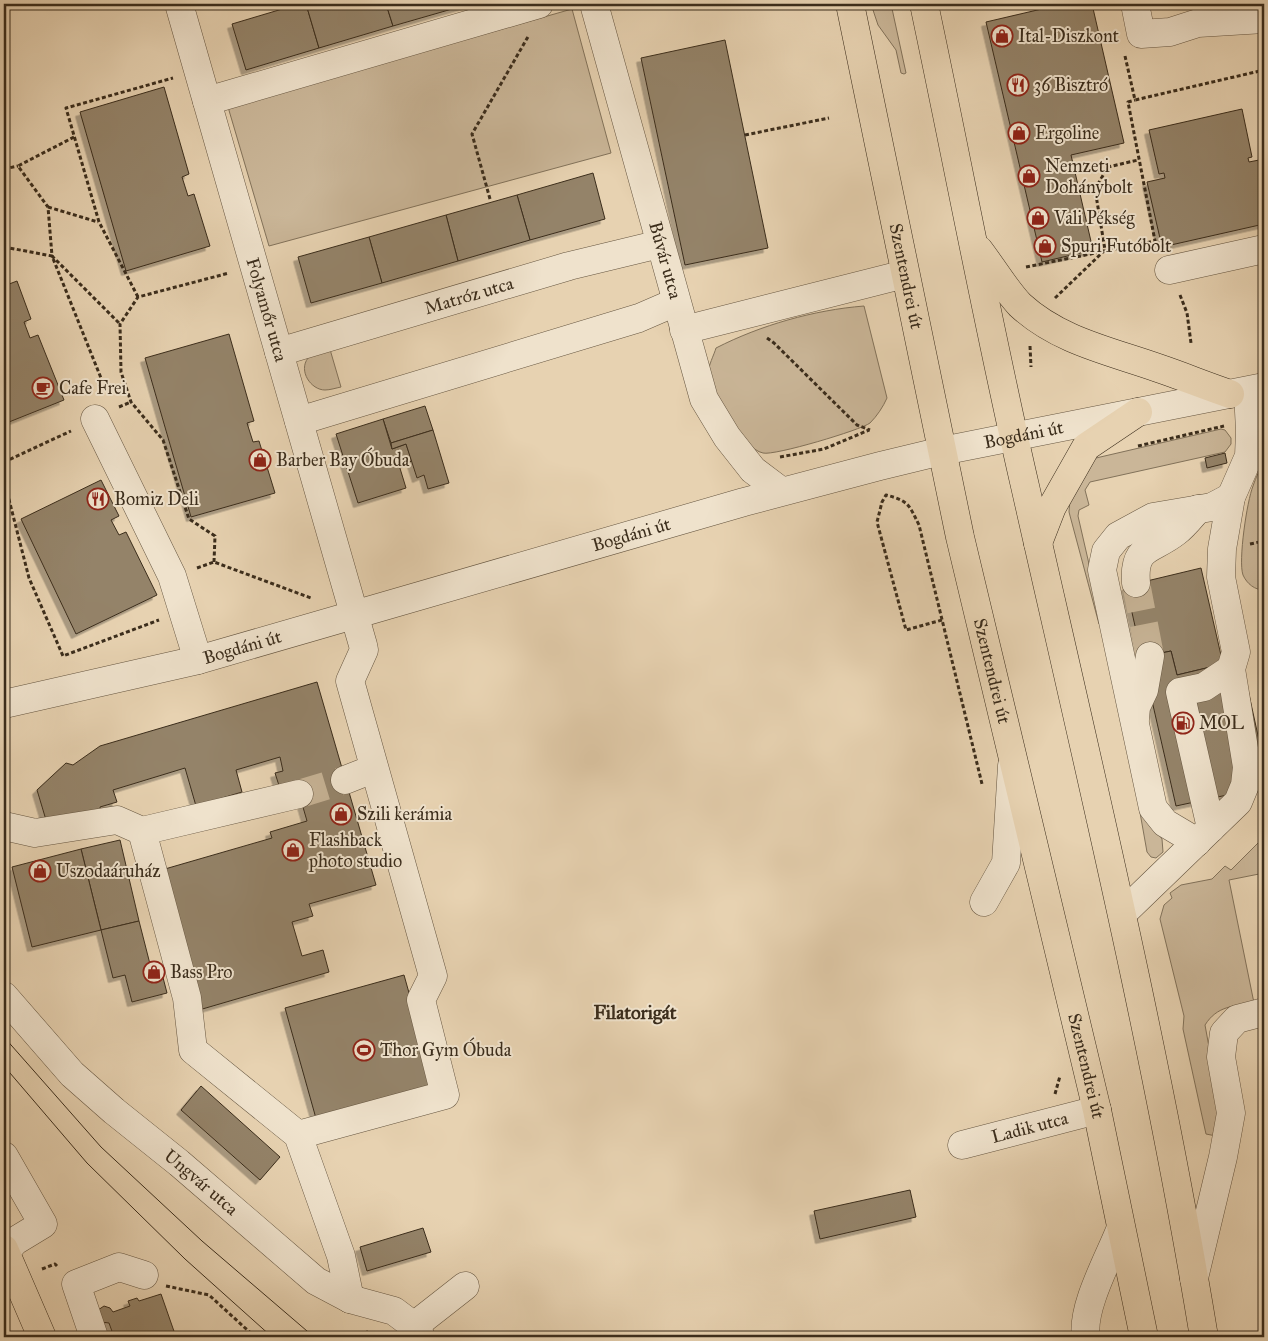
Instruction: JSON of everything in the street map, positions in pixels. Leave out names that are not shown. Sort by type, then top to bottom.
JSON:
[{"type":"main road","name":"Szentendrei út","points":[[850,4],[962,546],[1097,1110],[1120,1230],[1144,1337]]},
{"type":"main road","points":[[924,4],[1014,437],[1123,913],[1204,1337]]},
{"type":"main road","points":[[974,244],[1020,304],[1059,332],[1074,340],[1119,357],[1247,391]]},
{"type":"main road","points":[[1038,543],[1052,507],[1086,447],[1138,412]]},
{"type":"main road","points":[[4,1250],[42,1337]]},
{"type":"street","name":"Búvár utca","points":[[594,4],[684,330],[694,401],[727,437],[748,464],[781,492]]},
{"type":"street","points":[[1135,4],[1141,34],[1170,32],[1198,23],[1264,18]]},
{"type":"street","name":"Folyamőr utca","points":[[182,5],[198,71],[364,650],[350,681],[373,769],[433,976],[421,1000],[445,1095],[298,1135]]},
{"type":"street","points":[[207,101],[536,16]]},
{"type":"street","name":"Matróz utca","points":[[279,352],[569,266],[660,244]]},
{"type":"street","points":[[1169,270],[1264,249]]},
{"type":"street","points":[[684,330],[905,274]]},
{"type":"street","points":[[299,421],[639,318],[676,302]]},
{"type":"street","points":[[1123,913],[1238,802],[1245,785],[1247,767],[1231,669],[1236,652],[1221,577],[1222,549],[1231,497],[1248,456],[1250,431],[1247,391]]},
{"type":"street","name":"Bogdáni út","points":[[4,704],[198,660],[781,492],[942,451],[1247,391]]},
{"type":"street","points":[[95,419],[172,576],[198,660]]},
{"type":"street","points":[[1204,835],[1165,823],[1153,808],[1102,570],[1106,551],[1118,536],[1153,517],[1212,507],[1231,497]]},
{"type":"street","points":[[1136,583],[1135,570],[1138,558],[1149,546],[1175,532],[1198,509]]},
{"type":"street","points":[[1135,729],[1136,707],[1144,690],[1150,656]]},
{"type":"street","points":[[1204,835],[1180,692],[1204,686],[1231,669]]},
{"type":"street","points":[[984,902],[1006,863],[1012,749]]},
{"type":"street","points":[[345,780],[373,769]]},
{"type":"street","points":[[4,826],[35,833],[117,820],[142,831],[299,794]]},
{"type":"street","points":[[142,831],[187,998],[192,1050],[298,1135],[341,1256],[350,1299]]},
{"type":"street","name":"Ungvár utca","points":[[4,996],[72,1074],[316,1281],[350,1299],[394,1311],[418,1331]]},
{"type":"street","points":[[1194,1278],[1223,1157],[1230,1113],[1221,1056],[1224,1033],[1238,1019],[1264,1012]]},
{"type":"street","name":"Ladik utca","points":[[962,1145],[1097,1110]]},
{"type":"street","points":[[4,1156],[43,1224],[4,1250]]},
{"type":"street","points":[[1086,1337],[1085,1330],[1091,1302],[1120,1230]]},
{"type":"street","points":[[94,1337],[76,1284],[120,1267],[144,1275]]},
{"type":"street","points":[[418,1331],[465,1286]]},
{"type":"path","points":[[970,6],[978,4]]},
{"type":"path","points":[[490,199],[472,134],[536,16]]},
{"type":"path","points":[[1124,52],[1135,100]]},
{"type":"path","points":[[1026,267],[1155,241],[1128,102],[1264,70]]},
{"type":"path","points":[[138,297],[99,222],[66,108],[198,71]]},
{"type":"path","points":[[745,135],[829,118]]},
{"type":"path","points":[[4,169],[18,166],[74,137]]},
{"type":"path","points":[[1106,250],[1095,189],[1108,168],[1138,160]]},
{"type":"path","points":[[4,462],[95,419],[101,378],[52,256],[48,207],[18,166]]},
{"type":"path","points":[[48,207],[99,222]]},
{"type":"path","points":[[4,247],[52,256],[120,324]]},
{"type":"path","points":[[1050,304],[1106,250]]},
{"type":"path","points":[[214,562],[215,536],[189,519],[163,440],[131,402],[121,372],[120,324],[138,297],[254,266]]},
{"type":"path","points":[[1169,270],[1187,313],[1190,343]]},
{"type":"path","points":[[744,315],[748,326],[774,343],[857,425],[870,430],[824,449],[748,464]]},
{"type":"path","points":[[1029,338],[1031,367]]},
{"type":"path","points":[[1133,448],[1224,426],[1250,431]]},
{"type":"path","points":[[4,480],[29,578],[62,656],[183,612]]},
{"type":"path","points":[[886,495],[882,502],[877,522],[906,630],[942,620]]},
{"type":"path","points":[[172,576],[214,562],[354,614]]},
{"type":"path","points":[[144,1275],[158,1284],[209,1295],[255,1337]]},
{"type":"shaded area","points":[[871,4],[891,4],[906,73],[904,74],[901,73],[896,50],[878,25]]},
{"type":"shaded area","points":[[572,9],[611,153],[269,246],[228,107]]},
{"type":"shaded area","points":[[864,306],[887,398],[870,423],[817,442],[770,453],[763,453],[746,442],[720,407],[710,383],[708,374],[716,348],[751,332],[788,320],[826,311]]},
{"type":"shaded area","points":[[329,346],[341,387],[325,390],[315,387],[311,383],[305,374],[304,368],[310,356]]},
{"type":"shaded area","points":[[1221,429],[1225,430],[1231,438],[1231,444],[1225,452],[1090,482],[1085,490],[1089,505],[1079,510],[1078,516],[1103,625],[1099,624],[1069,512],[1073,488],[1079,474],[1089,462],[1096,458]]},
{"type":"shaded area","points":[[1264,461],[1264,590],[1261,590],[1249,584],[1243,575],[1242,557],[1246,517],[1251,494],[1255,479]]},
{"type":"shaded area","points":[[1139,807],[1162,839],[1163,852],[1156,858],[1151,857],[1147,852]]},
{"type":"shaded area","points":[[1264,837],[1264,873],[1229,880],[1254,1003],[1220,1010],[1205,1025],[1221,1113],[1216,1136],[1206,1134],[1183,1029],[1184,1016],[1160,919],[1164,905],[1172,898],[1170,893],[1181,885],[1212,879],[1225,866],[1231,870]]},
{"type":"building","points":[[299,4],[306,4],[319,48],[246,70],[232,24]]},
{"type":"building","points":[[306,4],[386,4],[393,26],[319,48]]},
{"type":"building","points":[[386,4],[466,4],[466,5],[393,26]]},
{"type":"building","points":[[1063,4],[1092,4],[1124,143],[1071,155],[1093,250],[1042,262],[986,22]]},
{"type":"building","points":[[725,40],[768,248],[685,265],[641,58]]},
{"type":"building","points":[[164,87],[189,174],[182,177],[188,196],[194,194],[210,246],[126,271],[80,112]]},
{"type":"building","points":[[1242,109],[1252,157],[1248,158],[1249,162],[1264,159],[1264,224],[1162,247],[1147,182],[1165,178],[1164,173],[1159,174],[1149,130]]},
{"type":"building","points":[[593,173],[605,219],[530,240],[517,195]]},
{"type":"building","points":[[517,195],[530,240],[458,261],[446,215]]},
{"type":"building","points":[[446,215],[458,261],[382,283],[369,237]]},
{"type":"building","points":[[369,237],[382,283],[311,303],[298,257]]},
{"type":"building","points":[[17,281],[31,319],[24,322],[30,338],[38,335],[64,400],[4,424],[4,286]]},
{"type":"building","points":[[229,334],[254,421],[247,423],[253,442],[259,441],[275,493],[191,517],[145,358]]},
{"type":"building","points":[[425,406],[433,430],[391,443],[383,419]]},
{"type":"building","points":[[383,419],[392,449],[406,444],[412,461],[399,465],[406,488],[358,503],[336,434]]},
{"type":"building","points":[[433,430],[449,483],[428,489],[424,475],[417,478],[406,444],[392,449],[391,443]]},
{"type":"building","points":[[1225,453],[1227,463],[1207,468],[1205,458]]},
{"type":"building","points":[[101,480],[119,516],[111,520],[119,535],[126,532],[157,595],[76,634],[21,519]]},
{"type":"building","points":[[1201,568],[1223,664],[1177,675],[1171,651],[1142,657],[1126,586]]},
{"type":"building","points":[[1171,651],[1177,675],[1223,664],[1248,690],[1264,763],[1264,787],[1176,806],[1142,657]]},
{"type":"building","points":[[317,682],[376,885],[309,904],[313,916],[292,922],[302,956],[323,950],[329,972],[199,1010],[158,871],[272,838],[270,832],[307,821],[298,790],[282,795],[275,773],[283,771],[280,757],[236,770],[242,792],[196,806],[185,768],[113,790],[117,802],[100,807],[101,815],[46,820],[37,790],[66,763],[73,765],[100,746]]},
{"type":"building","points":[[120,840],[139,921],[101,930],[81,849]]},
{"type":"building","points":[[81,849],[101,930],[32,947],[12,867]]},
{"type":"building","points":[[139,921],[151,968],[160,966],[167,993],[132,1002],[125,975],[113,978],[101,930]]},
{"type":"building","points":[[404,975],[436,1089],[317,1122],[285,1008]]},
{"type":"building","points":[[201,1086],[280,1157],[260,1180],[181,1110]]},
{"type":"building","points":[[910,1190],[916,1217],[820,1239],[814,1211]]},
{"type":"building","points":[[423,1228],[431,1252],[367,1271],[360,1247]]},
{"type":"building","points":[[161,1294],[176,1337],[114,1337],[109,1323],[101,1322],[98,1310],[104,1306],[110,1308],[113,1312],[130,1306],[128,1301],[137,1298],[139,1301]]},
{"type":"tunnel","points":[[1136,583],[1150,656]]},
{"type":"tunnel","points":[[299,794],[345,780]]},
{"type":"tram line","points":[[4,1037],[101,1147],[202,1241],[314,1337]]},
{"type":"tram line","points":[[4,1066],[87,1163],[185,1259],[272,1337]]},
{"type":"place","name":"Ital-Diszkont","points":[[1002,36]]},
{"type":"place","name":"36 Bisztró","points":[[1018,85]]},
{"type":"place","name":"Ergoline","points":[[1019,133]]},
{"type":"place","name":"Nemzeti Dohánybolt","points":[[1029,176]]},
{"type":"place","name":"Vali Pékség","points":[[1038,218]]},
{"type":"place","name":"Spuri Futóbolt","points":[[1045,246]]},
{"type":"place","name":"Cafe Frei","points":[[43,388]]},
{"type":"place","name":"Barber Bay Óbuda","points":[[260,460]]},
{"type":"place","name":"Bomiz Deli","points":[[98,499]]},
{"type":"place","name":"MOL","points":[[1183,723]]},
{"type":"place","name":"Szili kerámia","points":[[341,814]]},
{"type":"place","name":"Flashback photo studio","points":[[293,850]]},
{"type":"place","name":"Uszodaáruház","points":[[40,871]]},
{"type":"place","name":"Bass Pro","points":[[154,972]]},
{"type":"place","name":"Thor Gym Óbuda","points":[[364,1050]]},
{"type":"district","name":"Filatorigát","points":[[635,1012]]}]
